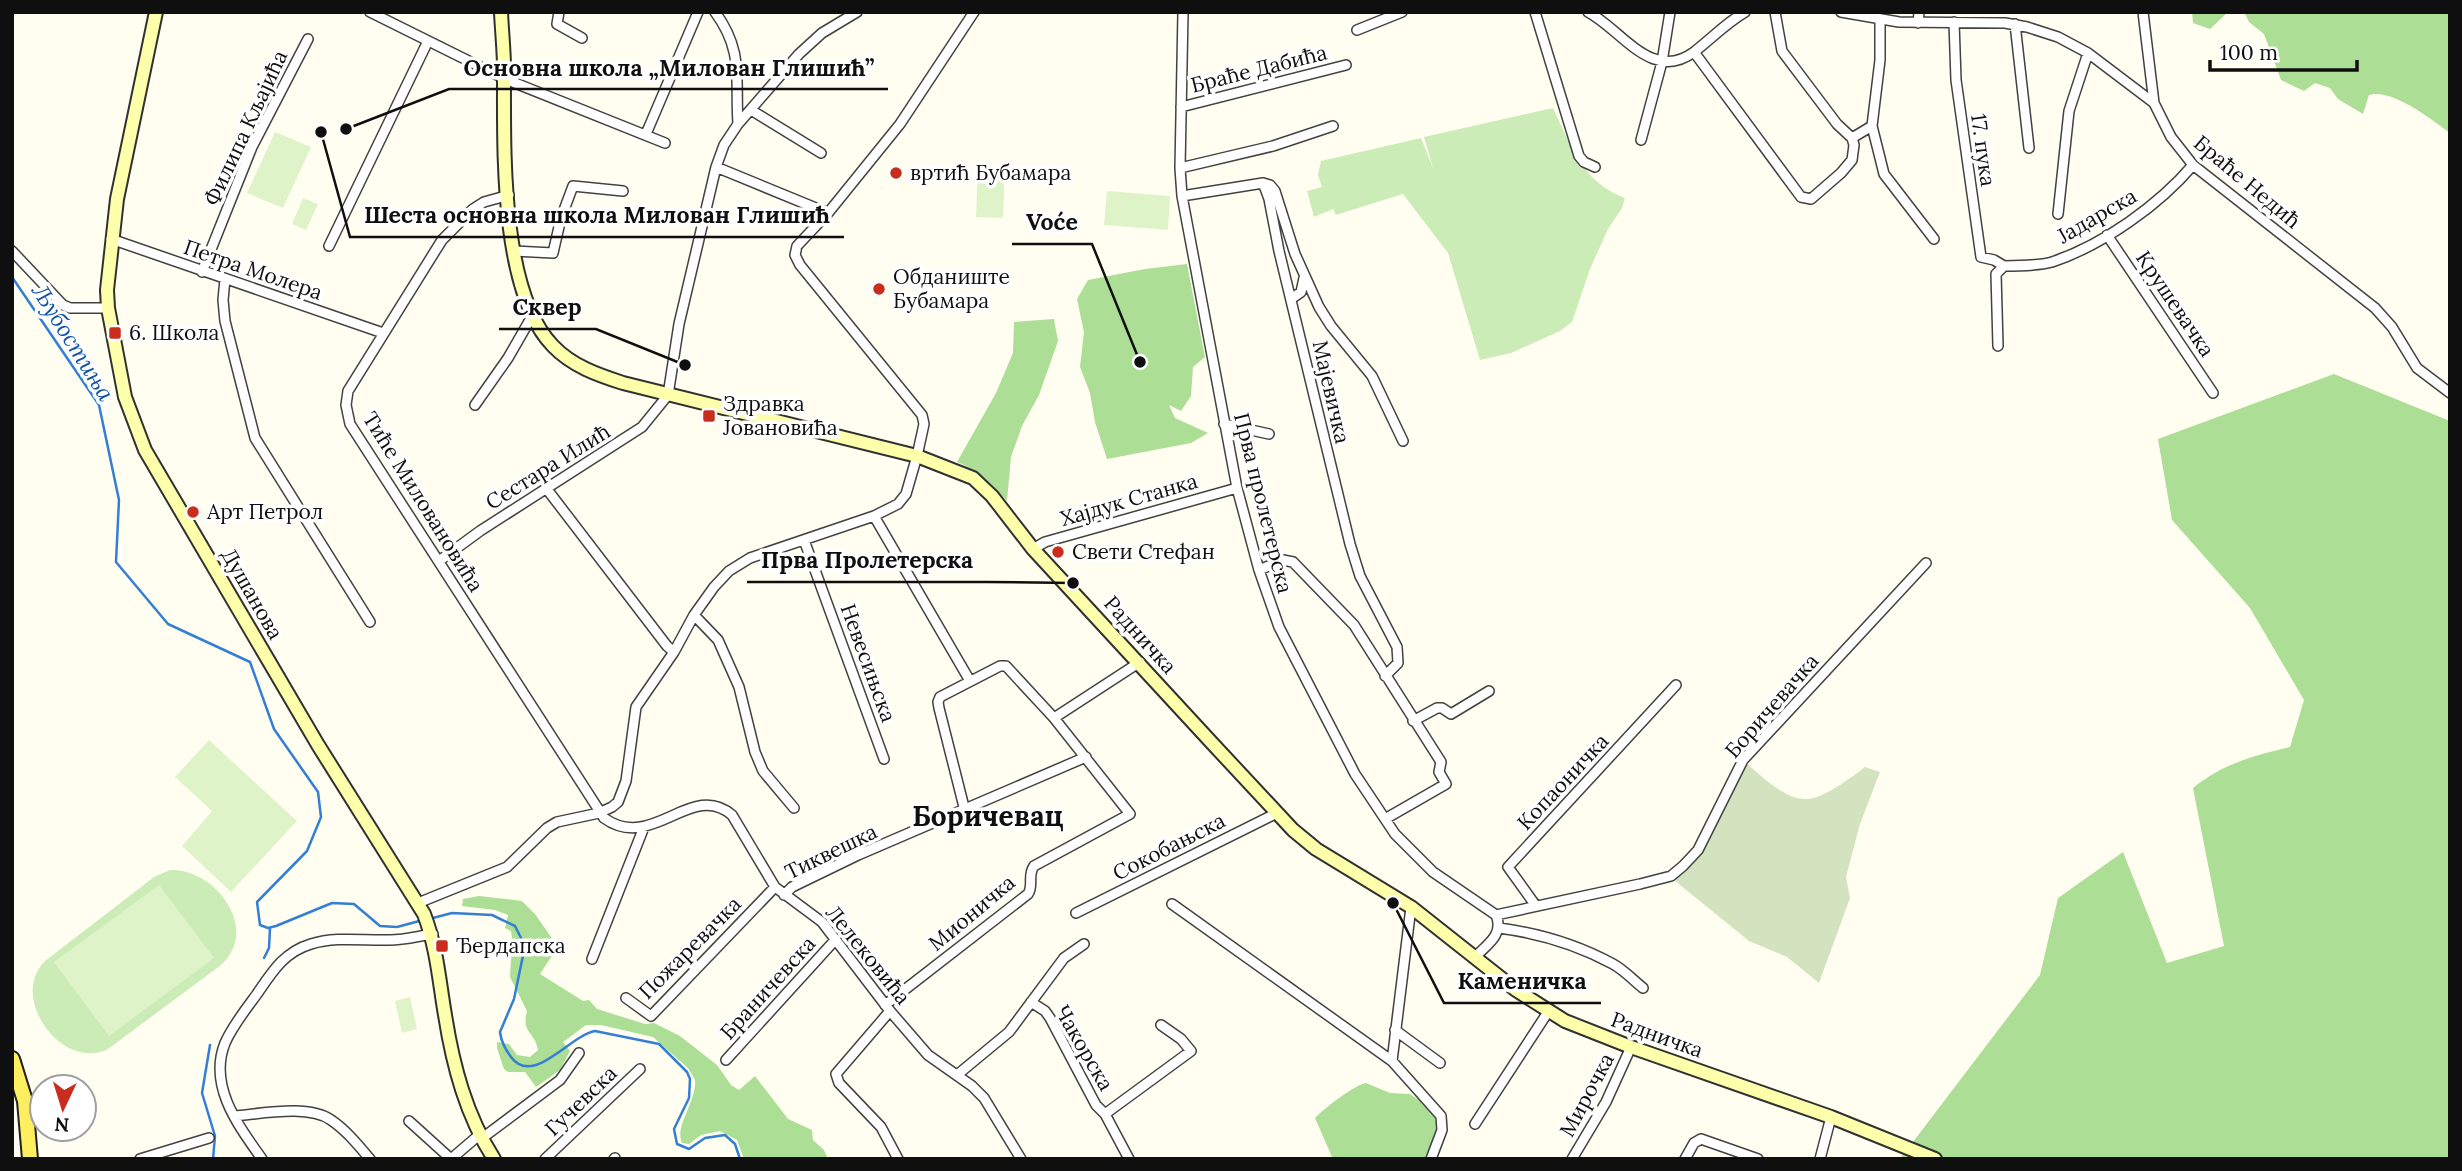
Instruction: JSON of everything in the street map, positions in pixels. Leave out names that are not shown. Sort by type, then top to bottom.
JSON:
[{"type":"main road","points":[[12,1059],[26,1110],[30,1159]]},
{"type":"street","name":"Душанова","points":[[156,12],[111,239],[108,276],[108,308],[125,397],[145,450],[318,745],[426,919]]},
{"type":"street","points":[[370,12],[505,79],[665,143]]},
{"type":"street","name":"Радничка","points":[[501,12],[505,79],[504,136],[514,251],[531,318],[552,346],[576,364],[610,379],[917,456],[965,474],[981,484],[1033,549],[1277,813],[1315,849],[1411,907],[1548,1012],[1631,1047],[1831,1117],[1935,1159]]},
{"type":"street","points":[[559,12],[557,24],[582,38]]},
{"type":"street","points":[[646,135],[698,12]]},
{"type":"street","points":[[715,12],[727,31],[737,57],[738,124]]},
{"type":"street","points":[[668,395],[679,324],[716,167],[724,145],[738,124],[799,54],[822,33],[857,12]]},
{"type":"street","points":[[262,1159],[225,1097],[220,1080],[222,1054],[231,1031],[281,961],[297,950],[331,940],[391,940],[507,867],[547,828],[557,822],[599,813],[612,807],[622,797],[626,781],[636,707],[674,652],[694,615],[729,571],[760,554],[874,516],[902,500],[917,456],[922,415],[800,265],[795,255],[797,246],[828,213],[907,114],[974,12]]},
{"type":"street","name":"Прва пролетерска","points":[[1183,12],[1180,168],[1182,196],[1237,488],[1259,570],[1279,627],[1355,774],[1385,819],[1405,846],[1426,866],[1496,915]]},
{"type":"street","points":[[1357,30],[1402,12]]},
{"type":"street","points":[[1535,12],[1578,156],[1595,167]]},
{"type":"street","points":[[1588,12],[1647,57],[1662,62],[1682,60],[1745,12]]},
{"type":"street","points":[[1642,140],[1672,12]]},
{"type":"street","points":[[1694,52],[1801,197],[1805,199],[1817,195],[1852,160],[1852,138],[1837,124],[1786,57],[1780,44],[1775,12]]},
{"type":"street","name":"Браће Недић","points":[[1841,12],[1880,20],[1918,23],[2015,24],[2058,37],[2088,53],[2154,103],[2171,137],[2193,165],[2375,308],[2392,327],[2417,368],[2450,393]]},
{"type":"street","points":[[1918,23],[1919,12]]},
{"type":"street","points":[[2143,12],[2154,103]]},
{"type":"street","points":[[1880,20],[1880,60],[1872,126],[1884,174],[1934,239]]},
{"type":"street","name":"17. пука","points":[[1954,22],[1956,80],[1981,257],[2004,266]]},
{"type":"street","points":[[2015,24],[2029,148]]},
{"type":"street","name":"Филипа Кљајића","points":[[202,272],[252,147],[308,39]]},
{"type":"street","points":[[329,246],[428,41]]},
{"type":"street","points":[[2058,214],[2069,111],[2088,53]]},
{"type":"street","name":"Браће Дабића","points":[[1181,107],[1346,65]]},
{"type":"street","points":[[751,110],[821,153]]},
{"type":"street","points":[[1180,168],[1273,146],[1333,126]]},
{"type":"street","points":[[1852,138],[1872,126]]},
{"type":"street","name":"Јадарска","points":[[2004,266],[2052,261],[2107,234],[2161,198],[2193,165]]},
{"type":"street","points":[[716,167],[828,213]]},
{"type":"street","points":[[1182,196],[1263,183],[1270,185],[1275,191],[1304,276],[1331,326],[1373,376],[1403,441]]},
{"type":"street","name":"Мајевичка","points":[[1263,183],[1350,544],[1360,576],[1397,647],[1398,663],[1385,676]]},
{"type":"street","points":[[514,251],[553,253],[561,218],[573,186],[623,191]]},
{"type":"street","name":"Тиће Миловановића","points":[[509,195],[484,202],[455,224],[442,240],[348,391],[346,405],[348,417],[599,813]]},
{"type":"street","name":"Крушевачка","points":[[2107,234],[2213,393]]},
{"type":"street","name":"Петра Молера","points":[[111,239],[383,333]]},
{"type":"street","points":[[12,251],[63,305],[70,308],[108,308]]},
{"type":"street","points":[[1998,346],[1996,274],[2004,266]]},
{"type":"street","points":[[1291,299],[1301,292],[1304,276]]},
{"type":"street","points":[[225,279],[225,321],[255,438],[369,622]]},
{"type":"street","points":[[475,405],[508,358],[531,318]]},
{"type":"street","name":"Сестара Илић","points":[[439,561],[480,531],[642,427],[668,395]]},
{"type":"street","points":[[1224,424],[1269,434]]},
{"type":"street","points":[[546,488],[674,652]]},
{"type":"street","name":"Хајдук Станка","points":[[1033,549],[1045,542],[1237,488]]},
{"type":"street","points":[[874,516],[970,681],[940,697],[938,702],[965,811]]},
{"type":"street","name":"Невесињска","points":[[804,540],[884,760]]},
{"type":"street","points":[[1259,570],[1283,560],[1293,562],[1354,625],[1441,761],[1439,772],[1446,783],[1385,819]]},
{"type":"street","name":"Боричевачка","points":[[1496,915],[1671,876],[1698,850],[1743,760],[1926,563]]},
{"type":"street","points":[[694,615],[718,640],[739,687],[755,752],[763,771],[793,808]]},
{"type":"street","points":[[1054,719],[1139,662]]},
{"type":"street","name":"Мионичка","points":[[898,1159],[885,1133],[839,1083],[836,1074],[888,1008],[1028,894],[1031,886],[1029,876],[1034,866],[1130,814],[1086,757],[1009,667],[1000,666],[970,681]]},
{"type":"street","name":"Копаоничка","points":[[1536,906],[1508,867],[1676,685]]},
{"type":"street","points":[[1413,721],[1440,707],[1451,714],[1489,691]]},
{"type":"street","name":"Тиквешка","points":[[784,895],[792,887],[858,855],[1086,757]]},
{"type":"street","name":"Лелековића","points":[[599,813],[617,826],[644,827],[653,826],[691,807],[713,805],[732,815],[775,887],[814,915],[836,939],[888,1008],[928,1055],[984,1098],[1021,1159]]},
{"type":"street","name":"Сокобањска","points":[[1076,913],[1277,813]]},
{"type":"street","points":[[592,960],[644,827]]},
{"type":"street","name":"Пожаревачка","points":[[626,998],[650,1016],[775,887]]},
{"type":"street","points":[[1172,904],[1392,1061],[1441,1116],[1442,1130],[1431,1159]]},
{"type":"street","points":[[1392,1061],[1411,907]]},
{"type":"street","points":[[1476,956],[1496,936],[1499,928],[1496,915]]},
{"type":"street","points":[[426,919],[452,1052],[467,1104],[480,1137],[494,1159]]},
{"type":"street","points":[[1499,928],[1537,934],[1579,950],[1614,965],[1643,988]]},
{"type":"street","name":"Браничевска","points":[[726,1060],[836,939]]},
{"type":"street","name":"Чакорска","points":[[957,1075],[999,1043],[1064,958],[1084,944]]},
{"type":"street","name":"Чакорска","points":[[1031,1002],[1050,1018],[1096,1105],[1105,1114],[1129,1159]]},
{"type":"street","points":[[1475,1124],[1548,1012]]},
{"type":"street","name":"Чакорска","points":[[1105,1114],[1191,1051],[1181,1039],[1161,1025]]},
{"type":"street","points":[[1395,1030],[1440,1063]]},
{"type":"street","name":"Мирочка","points":[[1572,1159],[1606,1102],[1631,1047]]},
{"type":"street","points":[[409,1121],[451,1158],[554,1086],[579,1053]]},
{"type":"street","name":"Гучевска","points":[[545,1159],[640,1069]]},
{"type":"street","points":[[234,1115],[291,1111],[316,1113],[330,1119],[370,1159]]},
{"type":"street","points":[[1820,1159],[1831,1117]]},
{"type":"street","points":[[140,1159],[209,1138]]},
{"type":"street","points":[[1685,1159],[1694,1143],[1700,1139],[1758,1159]]},
{"type":"green space","points":[[2192,12],[2239,12],[2226,14],[2210,29],[2193,23]]},
{"type":"green space","points":[[2244,12],[2450,12],[2450,133],[2423,113],[2389,96],[2369,95],[2363,114],[2338,99],[2330,88],[2315,83],[2304,91],[2281,80],[2264,34],[2249,22]]},
{"type":"green space","points":[[1553,108],[1572,149],[1588,173],[1598,183],[1625,198],[1590,269],[1572,322],[1560,331],[1511,353],[1480,360],[1448,253],[1403,194],[1336,215],[1333,209],[1314,217],[1307,191],[1322,187],[1318,175],[1321,161],[1421,138],[1433,168],[1424,137]]},
{"type":"green space","points":[[275,132],[311,147],[283,208],[247,193]]},
{"type":"green space","points":[[978,167],[1005,168],[1003,218],[976,217]]},
{"type":"green space","points":[[1107,191],[1170,196],[1168,230],[1104,225]]},
{"type":"green space","points":[[303,198],[318,204],[306,230],[292,224]]},
{"type":"green space","points":[[1187,264],[1205,357],[1193,367],[1191,396],[1181,411],[1169,405],[1175,418],[1208,433],[1191,443],[1107,459],[1095,422],[1090,393],[1080,367],[1084,332],[1077,299],[1088,280]]},
{"type":"green space","points":[[1054,319],[1058,341],[1039,395],[1022,426],[1011,457],[1007,501],[984,478],[957,462],[996,393],[1013,353],[1014,322]]},
{"type":"green space","points":[[2334,374],[2450,421],[2450,1159],[1900,1159],[2040,975],[2058,898],[2123,852],[2167,963],[2224,946],[2193,788],[2227,767],[2290,747],[2304,700],[2250,608],[2172,520],[2158,439]]},
{"type":"green space","points":[[209,740],[297,821],[231,892],[182,846],[212,811],[175,777]]},
{"type":"green space","points":[[1743,760],[1781,791],[1790,796],[1807,799],[1837,787],[1865,767],[1880,772],[1860,824],[1846,877],[1850,898],[1819,983],[1787,957],[1749,941],[1671,876],[1692,858]]},
{"type":"green space","points":[[170,870],[187,872],[203,879],[227,903],[234,919],[236,935],[232,950],[221,965],[108,1049],[91,1053],[74,1050],[58,1041],[45,1027],[37,1011],[33,993],[35,976],[45,961],[154,877]]},
{"type":"green space","points":[[159,885],[214,958],[109,1036],[54,962]]},
{"type":"green space","points":[[479,896],[522,901],[535,914],[556,944],[540,974],[583,1001],[589,1000],[597,1009],[645,1024],[654,1023],[680,1036],[717,1065],[731,1085],[739,1090],[755,1076],[788,1119],[812,1130],[813,1140],[824,1150],[828,1159],[744,1159],[737,1140],[720,1131],[701,1135],[689,1144],[682,1143],[681,1129],[693,1096],[695,1080],[688,1068],[653,1037],[601,1025],[586,1025],[563,1042],[570,1051],[560,1070],[536,1087],[525,1072],[508,1072],[504,1069],[497,1042],[509,1044],[517,1055],[530,1057],[538,1050],[527,1028],[527,1011],[510,977],[512,937],[511,931],[505,928],[508,915],[495,910],[462,906],[463,899]]},
{"type":"green space","points":[[410,997],[417,1029],[402,1033],[395,1001]]},
{"type":"green space","points":[[1366,1083],[1390,1093],[1410,1094],[1435,1118],[1438,1130],[1424,1159],[1332,1157],[1315,1118],[1340,1098]]},
{"type":"waterway","name":"Љубостиња","points":[[12,277],[99,405],[119,500],[116,562],[168,624],[250,662],[274,729],[318,792],[321,817],[307,851],[257,902],[260,925],[268,928],[276,926],[332,903],[354,904],[380,926],[397,927],[423,920]]},
{"type":"waterway","name":"Љубостиња","points":[[429,919],[452,913],[492,915],[515,926],[525,946],[514,999],[500,1032],[507,1051],[520,1065],[540,1063],[595,1031],[659,1044],[687,1072],[690,1079],[689,1098],[674,1129],[677,1144],[689,1149],[705,1138],[725,1135],[735,1144],[740,1159]]},
{"type":"waterway","points":[[264,958],[269,948],[270,928]]},
{"type":"waterway","points":[[210,1045],[202,1093],[215,1136],[213,1159]]},
{"type":"place","name":"Основна школа „Милован Глишић”","points":[[346,129]]},
{"type":"place","name":"Шеста основна школа Милован Глишић","points":[[321,132]]},
{"type":"place","name":"вртић Бубамара","points":[[896,173]]},
{"type":"place","name":"Обданиште Бубамара","points":[[879,289]]},
{"type":"place","name":"6. Школа","points":[[115,333]]},
{"type":"place","name":"Voće","points":[[1140,362]]},
{"type":"place","name":"Сквер","points":[[685,365]]},
{"type":"place","name":"Здравка Јовановића","points":[[709,416]]},
{"type":"place","name":"Арт Петрол","points":[[193,512]]},
{"type":"place","name":"Свети Стефан","points":[[1058,552]]},
{"type":"place","name":"Прва Пролетерска","points":[[1073,583]]},
{"type":"place","name":"Каменичка","points":[[1393,903]]},
{"type":"place","name":"Ђердапска","points":[[442,946]]},
{"type":"district","name":"Боричевац","points":[[988,816]]}]
